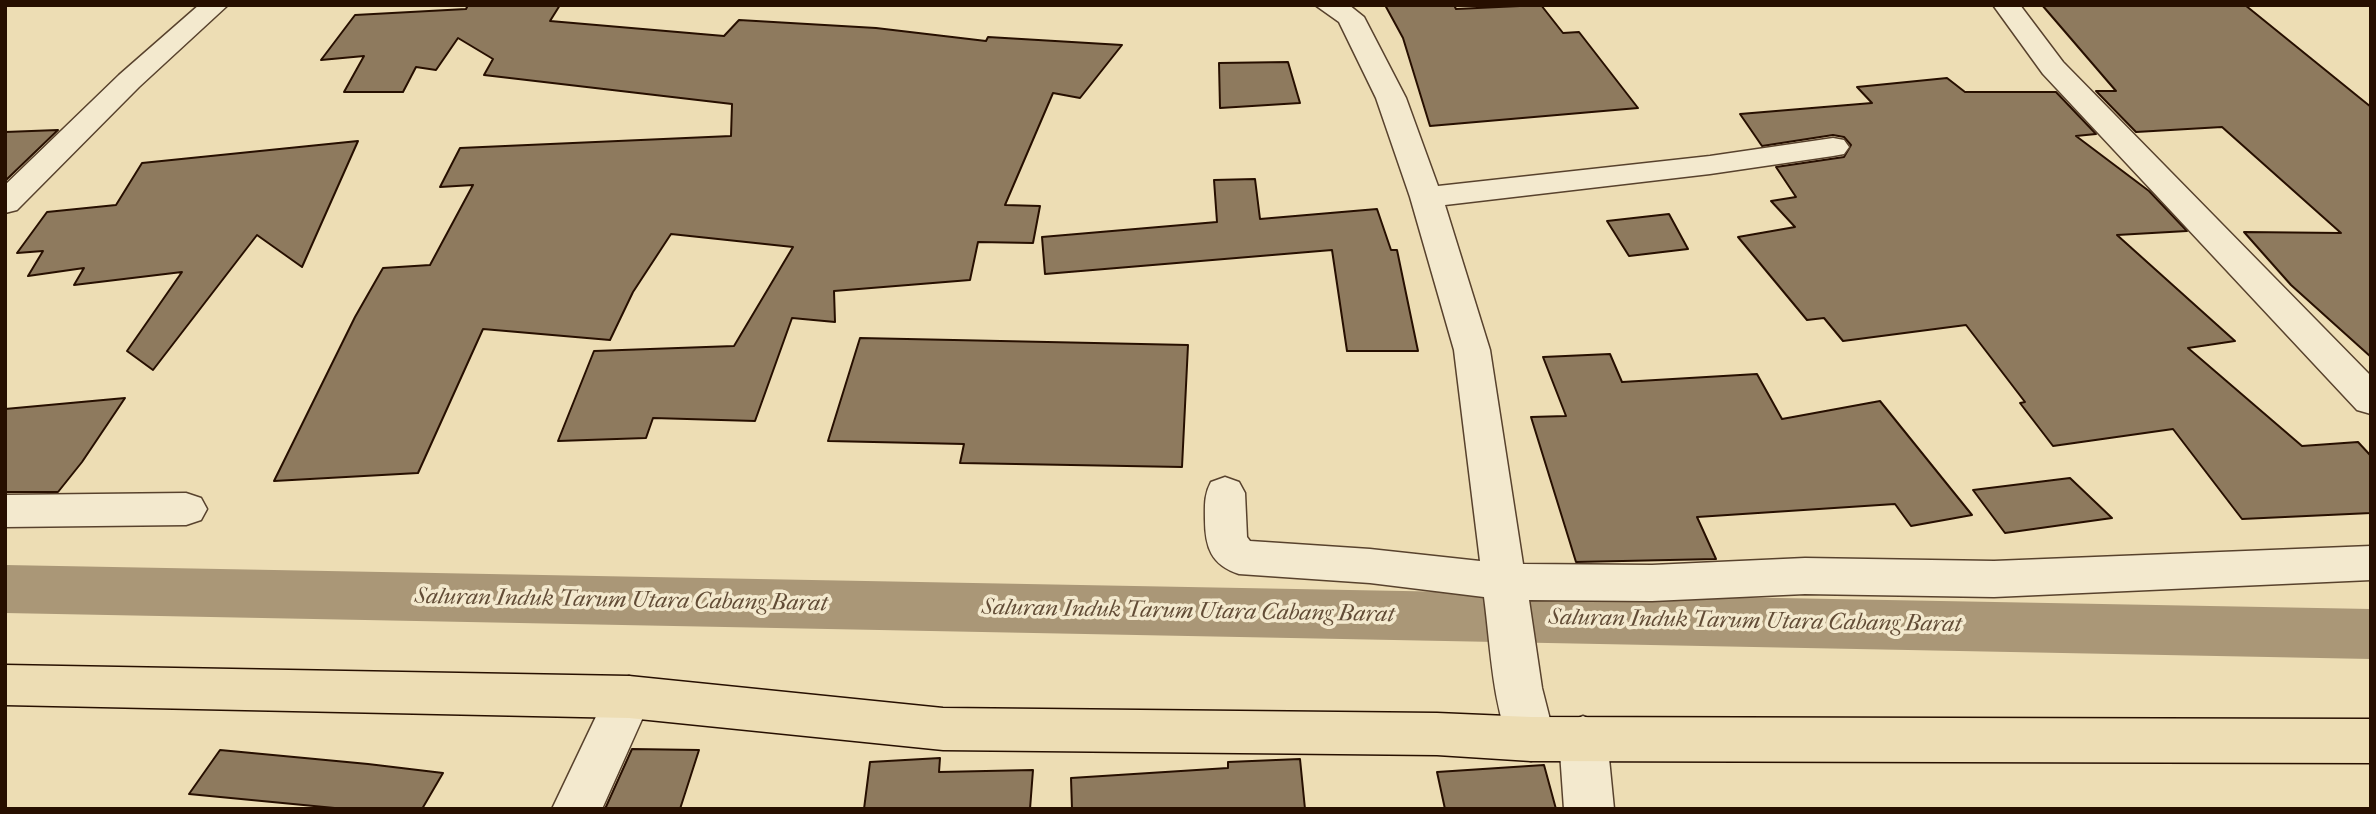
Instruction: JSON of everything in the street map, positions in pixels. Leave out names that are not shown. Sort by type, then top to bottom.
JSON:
[{"type":"main road","points":[[5,685],[629,697],[943,729],[1437,734],[1531,738],[2371,741]]},
{"type":"street","points":[[5,203],[129,81],[215,5]]},
{"type":"street","points":[[1328,5],[1350,17],[1391,98],[1426,197],[1472,350],[1519,688],[1531,738]]},
{"type":"street","points":[[2006,5],[2053,68],[2371,400]]},
{"type":"street","points":[[1426,197],[1710,165],[1833,147]]},
{"type":"street","points":[[1225,493],[1226,543],[1239,557],[1370,566],[1506,593],[1805,576],[1994,579],[2371,563]]},
{"type":"street","points":[[5,511],[187,509]]},
{"type":"street","points":[[577,809],[629,697]]},
{"type":"street","points":[[1583,738],[1589,809]]},
{"type":"building","points":[[468,5],[560,5],[550,21],[724,36],[739,20],[876,28],[986,41],[988,37],[1122,45],[1080,98],[1053,93],[1005,205],[1040,206],[1033,243],[978,242],[970,280],[834,291],[835,322],[792,318],[755,421],[653,418],[646,438],[558,441],[594,351],[734,346],[793,247],[671,234],[633,292],[610,340],[483,329],[418,473],[274,481],[355,317],[383,268],[430,265],[473,185],[440,187],[460,148],[731,136],[732,104],[484,75],[493,59],[458,38],[436,70],[416,67],[403,92],[344,92],[364,56],[321,60],[355,15],[466,9]]},
{"type":"building","points":[[1385,5],[1454,5],[1456,9],[1541,5],[1563,33],[1579,32],[1638,108],[1430,126],[1403,38]]},
{"type":"building","points":[[2042,5],[2245,5],[2371,107],[2371,357],[2291,285],[2244,232],[2341,233],[2222,127],[2136,132],[2096,91],[2116,91]]},
{"type":"building","points":[[1288,62],[1300,103],[1220,108],[1219,63]]},
{"type":"building","points":[[1947,78],[1965,92],[2056,92],[2096,134],[2076,136],[2149,191],[2187,231],[2117,235],[2235,341],[2188,348],[2302,446],[2358,442],[2371,456],[2371,513],[2242,519],[2173,429],[2053,446],[2020,403],[2025,402],[1966,325],[1843,341],[1824,318],[1807,320],[1738,237],[1795,227],[1771,201],[1796,197],[1776,167],[1844,157],[1851,145],[1844,137],[1833,135],[1762,146],[1740,114],[1872,103],[1857,87]]},
{"type":"building","points":[[58,130],[5,181],[5,132]]},
{"type":"building","points":[[358,141],[302,267],[257,235],[153,370],[127,351],[182,272],[74,285],[84,268],[28,276],[43,251],[17,253],[47,212],[116,205],[142,163]]},
{"type":"building","points":[[1255,179],[1260,219],[1377,209],[1391,250],[1397,250],[1418,351],[1347,351],[1332,250],[1045,274],[1042,237],[1217,222],[1214,180]]},
{"type":"building","points":[[1669,214],[1688,249],[1629,256],[1607,221]]},
{"type":"building","points":[[860,338],[1188,345],[1182,467],[960,463],[964,444],[828,441]]},
{"type":"building","points":[[1610,354],[1622,382],[1757,374],[1782,419],[1880,401],[1972,515],[1911,526],[1895,504],[1697,517],[1716,559],[1576,562],[1531,417],[1566,416],[1543,357]]},
{"type":"building","points":[[125,398],[82,462],[58,492],[5,492],[5,409]]},
{"type":"building","points":[[2070,478],[2112,518],[2005,533],[1973,490]]},
{"type":"building","points":[[632,749],[699,750],[680,809],[605,809]]},
{"type":"building","points":[[220,750],[443,773],[422,809],[345,809],[189,794]]},
{"type":"building","points":[[940,758],[939,772],[1033,770],[1030,809],[864,809],[870,762]]},
{"type":"building","points":[[1300,759],[1305,809],[1072,809],[1071,778],[1228,768],[1228,762]]},
{"type":"building","points":[[1544,765],[1556,809],[1445,809],[1437,772]]},
{"type":"waterway","name":"Saluran Induk Tarum Utara Cabang Barat","points":[[5,589],[2371,634]]}]
